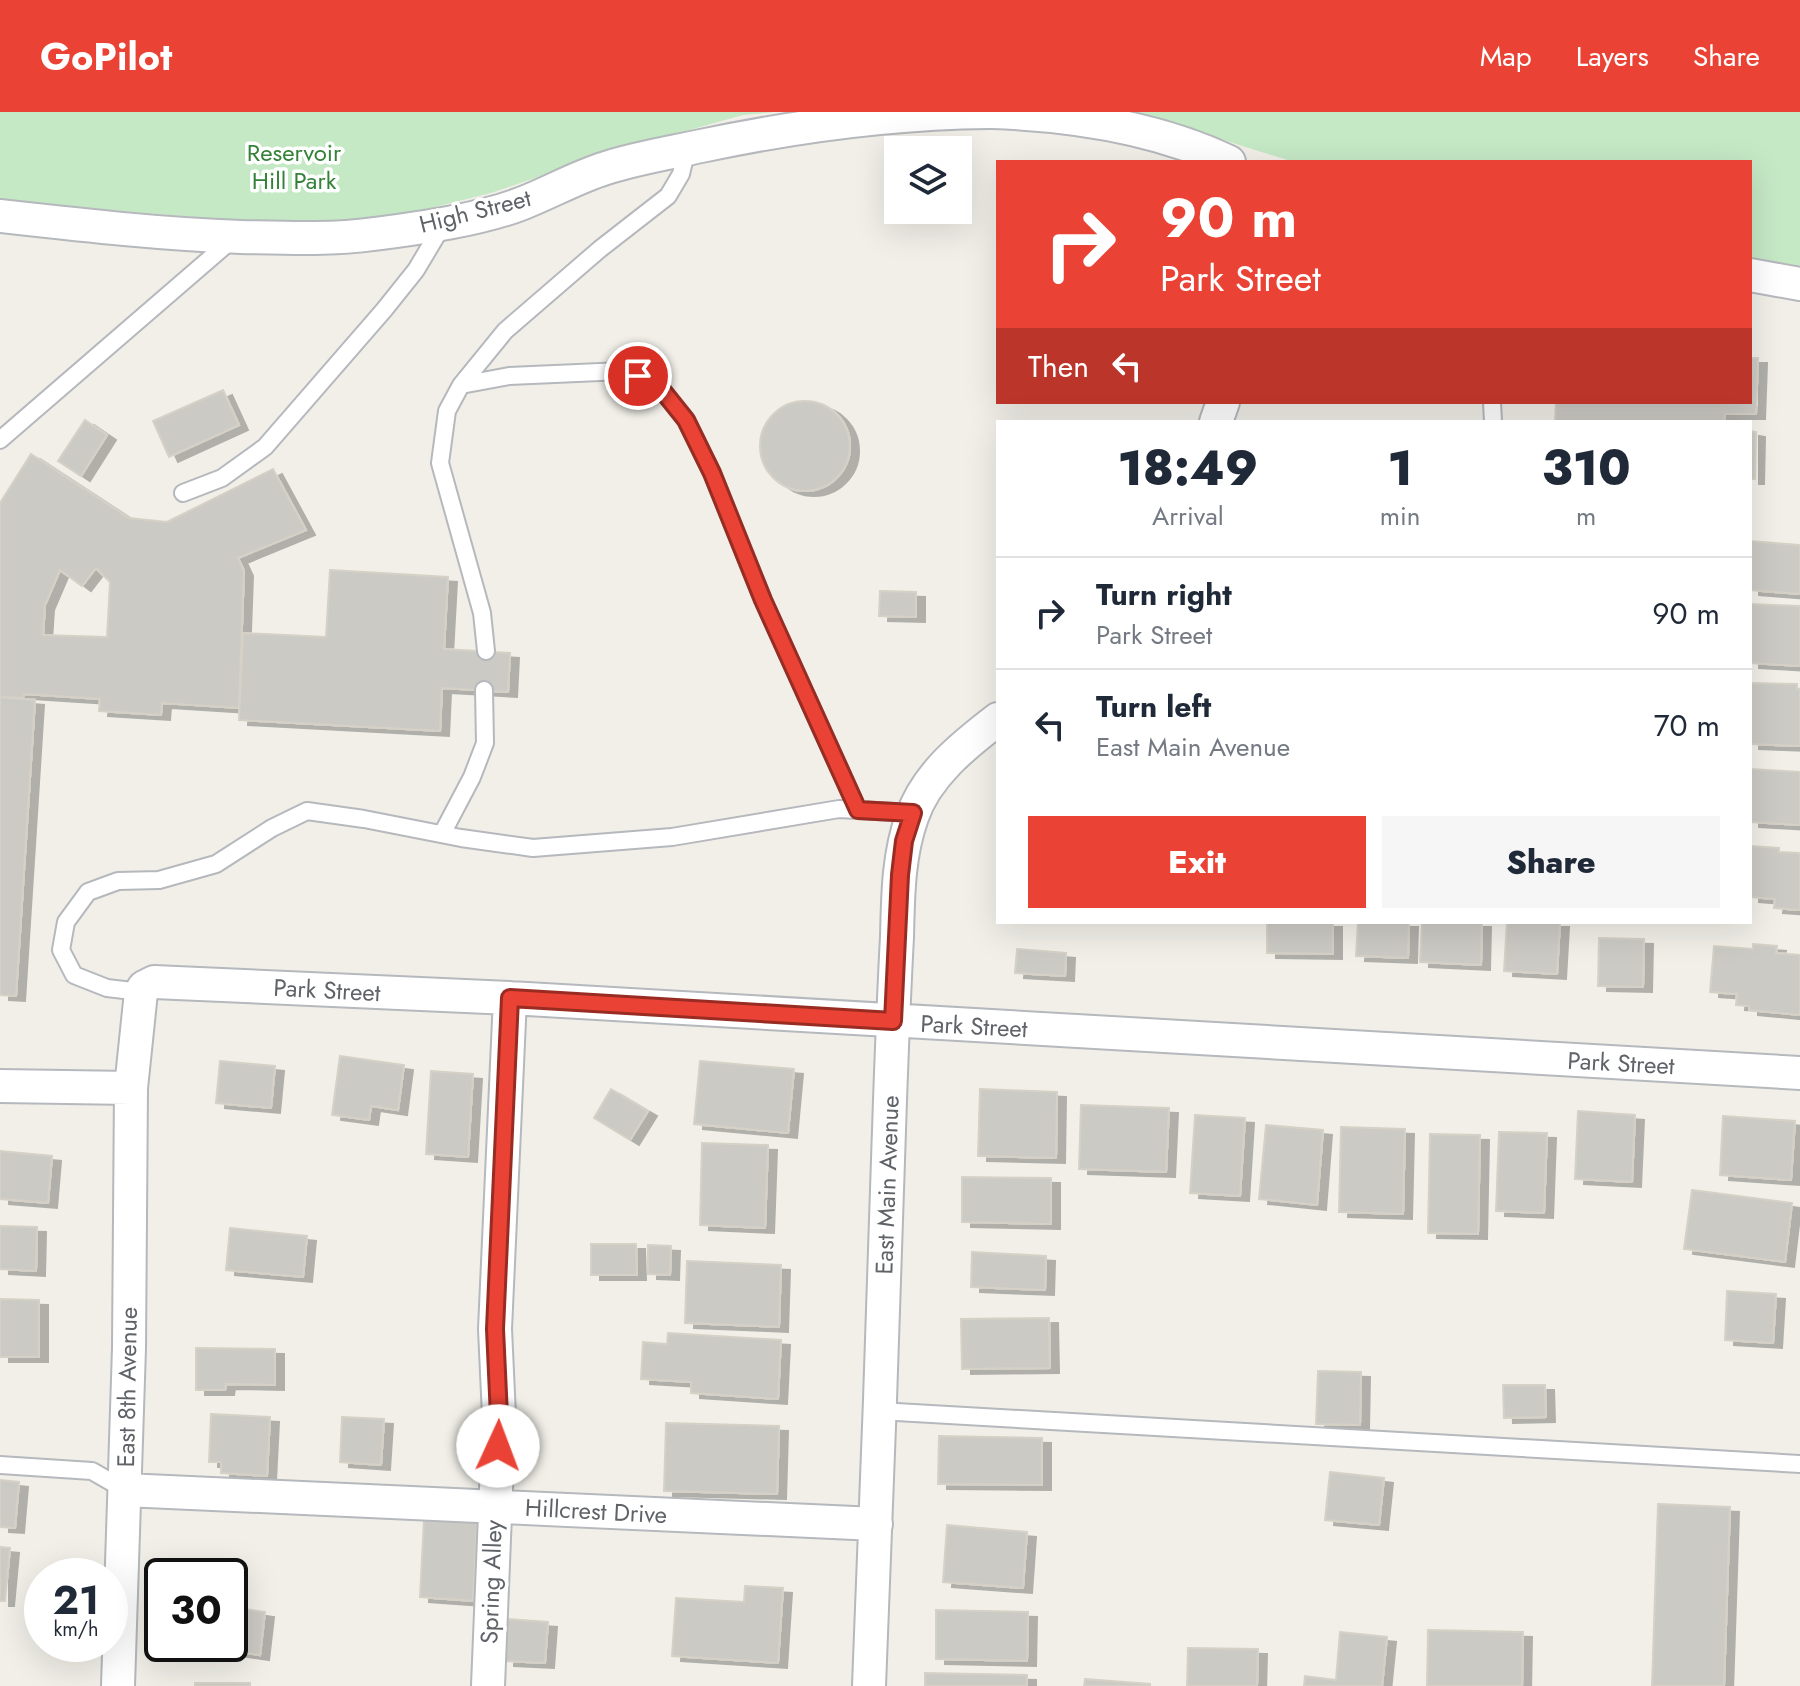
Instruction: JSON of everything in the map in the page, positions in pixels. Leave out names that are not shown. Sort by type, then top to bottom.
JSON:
[{"type":"street","name":"High Street","points":[[0,216],[150,232],[296,239],[373,234],[445,222],[522,203],[605,168],[687,149],[849,121],[944,113],[1036,114],[1123,127],[1157,135],[1224,160]]},
{"type":"street","points":[[1752,275],[1800,284]]},
{"type":"street","name":"East Main Avenue","points":[[869,1686],[893,1021],[904,841],[913,813],[942,767],[996,721]]},
{"type":"street","name":"Park Street","points":[[141,992],[146,985],[160,982],[510,998],[1800,1073]]},
{"type":"street","points":[[0,1086],[131,1088],[141,992]]},
{"type":"street","name":"Spring Alley","points":[[488,1686],[499,1416],[495,1329],[510,998]]},
{"type":"street","name":"East 8th Avenue","points":[[118,1686],[129,1348],[131,1088]]},
{"type":"street","name":"Hillcrest Drive","points":[[125,1490],[876,1524]]},
{"type":"lane","points":[[486,651],[482,613],[440,463],[447,411],[461,385],[505,331],[600,249],[668,196],[681,174],[687,149]]},
{"type":"lane","points":[[183,493],[222,478],[265,447],[416,270],[445,222]]},
{"type":"lane","points":[[0,440],[236,236]]},
{"type":"lane","points":[[461,385],[509,376],[623,371],[654,380],[686,420],[712,473],[763,600],[858,810]]},
{"type":"lane","points":[[442,834],[472,777],[485,743],[484,690]]},
{"type":"lane","points":[[141,992],[107,988],[74,975],[61,950],[66,922],[88,892],[118,881],[159,880],[216,864],[272,828],[307,811],[533,848],[672,837],[839,809],[913,813]]},
{"type":"lane","points":[[879,1411],[1800,1464]]},
{"type":"lane","points":[[0,1465],[92,1471],[125,1490]]},
{"type":"green space","name":"Reservoir Hill Park","points":[[0,112],[774,112],[743,115],[607,153],[491,193],[411,213],[344,220],[243,221],[0,201]]},
{"type":"green space","points":[[1134,112],[1800,112],[1800,268],[1752,262],[1752,160],[1288,160]]},
{"type":"building","points":[[1752,358],[1758,358],[1756,414],[1725,414],[1724,420],[1555,420],[1556,404],[1752,404]]},
{"type":"building","points":[[223,390],[239,425],[169,457],[153,421]]},
{"type":"building","points":[[796,401],[814,401],[830,408],[843,421],[850,437],[850,455],[843,471],[830,484],[814,491],[796,491],[780,484],[767,471],[760,455],[760,437],[767,421],[780,408]]},
{"type":"building","points":[[85,420],[107,435],[81,476],[58,461]]},
{"type":"building","points":[[1752,431],[1756,432],[1755,479],[1752,479]]},
{"type":"building","points":[[31,454],[129,518],[167,522],[273,469],[306,530],[238,558],[244,571],[239,708],[162,703],[161,715],[99,711],[100,699],[24,694],[23,698],[0,697],[0,503]],"holes":[[[96,568],[110,582],[107,637],[43,635],[45,605],[60,570],[82,586]]]},
{"type":"building","points":[[1752,541],[1800,545],[1800,594],[1752,590]]},
{"type":"building","points":[[330,570],[448,577],[444,649],[510,653],[508,692],[442,688],[440,731],[239,720],[243,633],[326,637]]},
{"type":"building","points":[[880,591],[916,592],[916,617],[879,616]]},
{"type":"building","points":[[1752,604],[1800,606],[1800,666],[1752,663]]},
{"type":"building","points":[[1752,683],[1797,684],[1797,689],[1800,689],[1800,746],[1752,744]]},
{"type":"building","points":[[0,697],[35,700],[16,996],[0,995]]},
{"type":"building","points":[[1752,769],[1800,772],[1800,825],[1752,822]]},
{"type":"building","points":[[1752,846],[1800,853],[1800,910],[1774,908],[1775,899],[1752,897]]},
{"type":"building","points":[[1267,924],[1333,924],[1333,954],[1267,953]]},
{"type":"building","points":[[1358,924],[1409,924],[1408,958],[1356,956]]},
{"type":"building","points":[[1422,924],[1482,924],[1481,965],[1420,962]]},
{"type":"building","points":[[1507,924],[1560,924],[1557,974],[1504,971]]},
{"type":"building","points":[[1599,938],[1644,939],[1643,987],[1598,986]]},
{"type":"building","points":[[1753,944],[1777,946],[1776,953],[1800,955],[1800,1015],[1749,1010],[1749,1006],[1736,1005],[1737,994],[1710,992],[1714,946],[1753,949]]},
{"type":"building","points":[[1017,949],[1066,953],[1065,976],[1015,973]]},
{"type":"building","points":[[340,1056],[404,1065],[398,1110],[371,1106],[369,1120],[332,1115]]},
{"type":"building","points":[[220,1061],[275,1066],[271,1108],[216,1103]]},
{"type":"building","points":[[700,1061],[794,1069],[788,1133],[694,1124]]},
{"type":"building","points":[[431,1071],[473,1074],[468,1157],[426,1154]]},
{"type":"building","points":[[611,1089],[648,1111],[630,1140],[594,1118]]},
{"type":"building","points":[[980,1089],[1057,1092],[1056,1158],[978,1156]]},
{"type":"building","points":[[1081,1105],[1169,1108],[1166,1172],[1079,1169]]},
{"type":"building","points":[[1578,1111],[1635,1115],[1632,1182],[1575,1179]]},
{"type":"building","points":[[1195,1115],[1245,1118],[1240,1196],[1190,1193]]},
{"type":"building","points":[[1723,1116],[1795,1121],[1791,1180],[1720,1175]]},
{"type":"building","points":[[1266,1125],[1323,1130],[1317,1205],[1259,1199]]},
{"type":"building","points":[[1341,1127],[1405,1129],[1403,1214],[1339,1212]]},
{"type":"building","points":[[1499,1132],[1547,1133],[1544,1213],[1496,1211]]},
{"type":"building","points":[[1430,1134],[1480,1135],[1478,1234],[1428,1233]]},
{"type":"building","points":[[702,1143],[768,1145],[765,1228],[700,1225]]},
{"type":"building","points":[[0,1151],[52,1156],[48,1203],[0,1199]]},
{"type":"building","points":[[962,1177],[1051,1178],[1051,1224],[962,1222]]},
{"type":"building","points":[[1692,1190],[1792,1203],[1785,1262],[1684,1249]]},
{"type":"building","points":[[0,1226],[37,1227],[36,1271],[0,1269]]},
{"type":"building","points":[[230,1228],[307,1236],[303,1277],[226,1270]]},
{"type":"building","points":[[591,1244],[636,1244],[637,1275],[591,1275]]},
{"type":"building","points":[[648,1245],[671,1246],[670,1275],[648,1274]]},
{"type":"building","points":[[972,1252],[1046,1256],[1045,1290],[971,1287]]},
{"type":"building","points":[[687,1261],[781,1265],[779,1327],[685,1323]]},
{"type":"building","points":[[1727,1291],[1776,1294],[1773,1343],[1725,1340]]},
{"type":"building","points":[[0,1299],[39,1300],[39,1357],[0,1357]]},
{"type":"building","points":[[1049,1318],[1050,1368],[962,1369],[961,1319]]},
{"type":"building","points":[[668,1333],[781,1340],[778,1399],[691,1393],[691,1382],[641,1379],[643,1342],[667,1344]]},
{"type":"building","points":[[196,1348],[275,1349],[275,1385],[226,1384],[225,1390],[196,1390]]},
{"type":"building","points":[[1318,1371],[1361,1372],[1360,1425],[1316,1424]]},
{"type":"building","points":[[1503,1385],[1545,1385],[1546,1417],[1504,1418]]},
{"type":"building","points":[[211,1414],[270,1417],[267,1476],[221,1473],[221,1462],[209,1462]]},
{"type":"building","points":[[342,1417],[384,1419],[381,1465],[340,1462]]},
{"type":"building","points":[[666,1423],[779,1426],[777,1494],[664,1491]]},
{"type":"building","points":[[939,1436],[1042,1438],[1042,1485],[938,1484]]},
{"type":"building","points":[[1330,1472],[1384,1478],[1379,1525],[1325,1520]]},
{"type":"building","points":[[0,1480],[19,1482],[15,1528],[0,1527]]},
{"type":"building","points":[[1658,1504],[1730,1507],[1724,1686],[1652,1686]]},
{"type":"building","points":[[424,1519],[477,1522],[473,1601],[420,1597]]},
{"type":"building","points":[[947,1525],[1027,1532],[1023,1588],[943,1582]]},
{"type":"building","points":[[0,1547],[10,1548],[5,1601],[0,1601]]},
{"type":"building","points":[[745,1586],[783,1588],[778,1663],[672,1656],[676,1598],[744,1602]]},
{"type":"building","points":[[248,1610],[265,1612],[260,1655],[248,1653]]},
{"type":"building","points":[[936,1610],[1028,1612],[1027,1661],[936,1659]]},
{"type":"building","points":[[507,1619],[548,1622],[545,1663],[505,1661]]},
{"type":"building","points":[[1428,1630],[1523,1632],[1522,1686],[1427,1686]]},
{"type":"building","points":[[1340,1632],[1387,1637],[1382,1686],[1304,1686],[1305,1676],[1336,1680]]},
{"type":"building","points":[[1188,1648],[1258,1649],[1257,1686],[1187,1686]]},
{"type":"building","points":[[925,1673],[1027,1675],[1027,1686],[925,1686]]},
{"type":"building","points":[[1085,1679],[1150,1684],[1150,1686],[1084,1686]]},
{"type":"building","points":[[195,1683],[250,1683],[250,1686],[195,1686]]},
{"type":"route","points":[[498,1446],[495,1329],[510,998],[893,1021],[900,875],[904,841],[913,813],[858,810],[763,600],[712,473],[686,420],[654,380],[638,376]]}]
